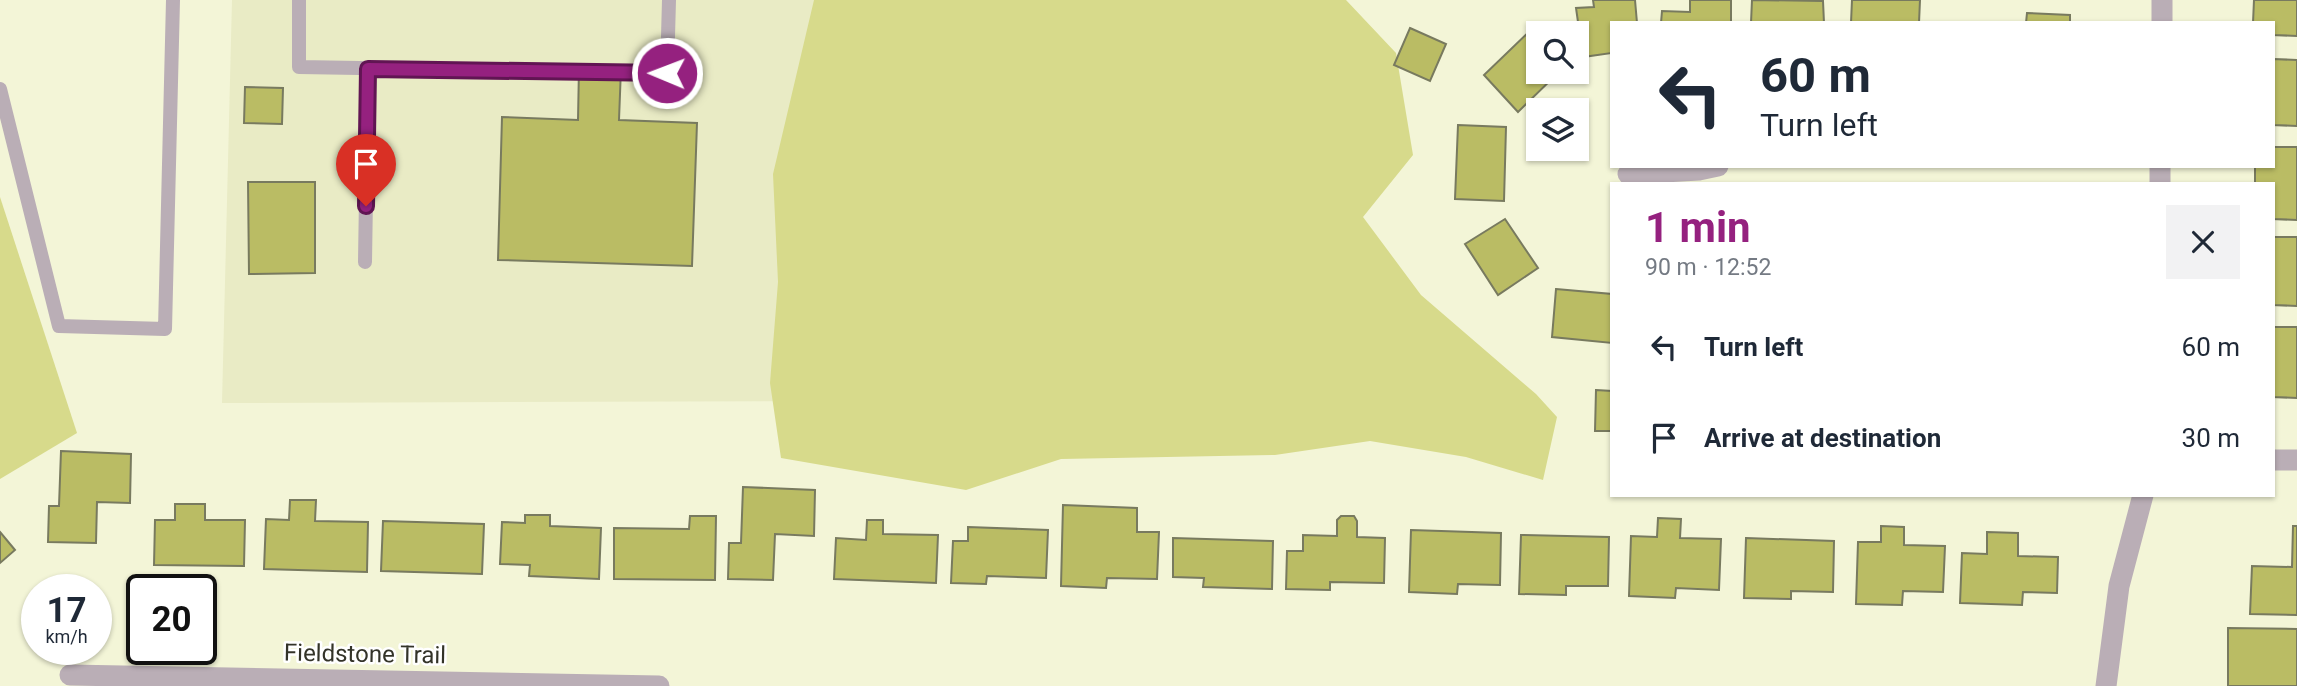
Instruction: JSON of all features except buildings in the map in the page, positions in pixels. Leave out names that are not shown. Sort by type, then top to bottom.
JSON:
[{"type":"street","points":[[2162,0],[2162,21]]},
{"type":"street","points":[[1628,174],[1708,168]]},
{"type":"street","points":[[2275,460],[2297,460]]},
{"type":"street","points":[[2106,686],[2119,586],[2142,497]]},
{"type":"street","name":"Fieldstone Trail","points":[[70,675],[317,683],[659,686]]},
{"type":"lane","points":[[0,89],[59,326],[165,329],[173,0]]},
{"type":"lane","points":[[299,0],[299,67],[667,73],[669,0]]},
{"type":"lane","points":[[365,262],[368,69]]},
{"type":"shaded area","points":[[232,0],[850,0],[842,401],[222,403]]},
{"type":"green space","points":[[814,0],[1346,0],[1396,53],[1413,155],[1363,217],[1421,295],[1536,394],[1557,417],[1543,480],[1466,457],[1370,441],[1275,455],[1061,459],[966,490],[781,458],[770,383],[778,282],[773,174]]},
{"type":"green space","points":[[0,197],[77,433],[0,479]]},
{"type":"route","points":[[366,206],[368,69],[667,73]]}]
